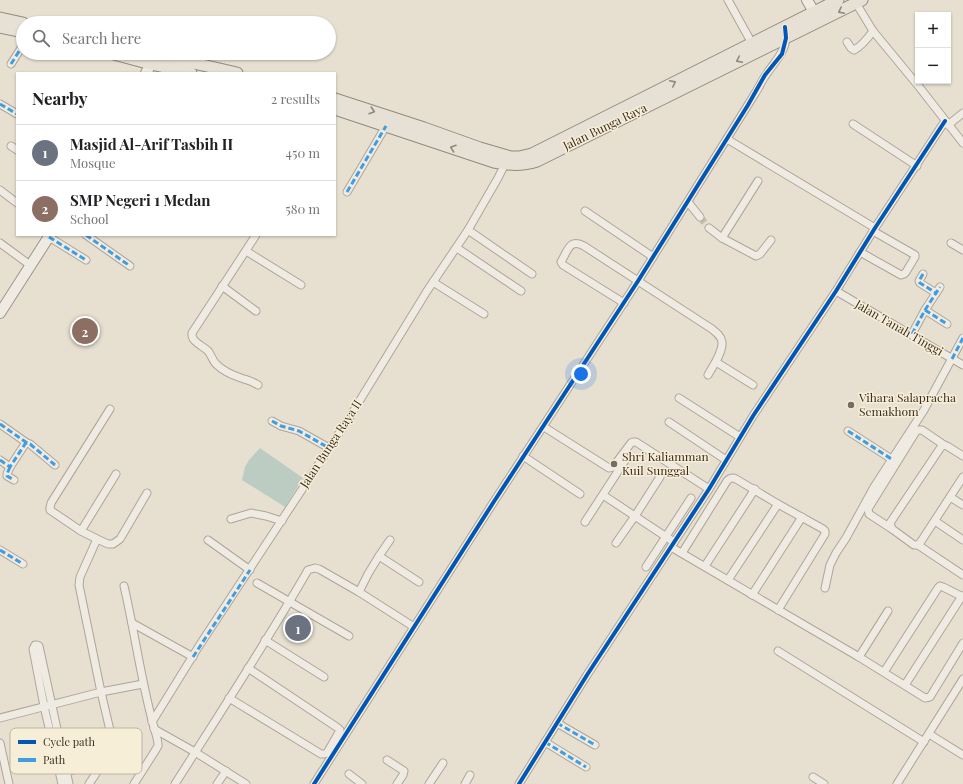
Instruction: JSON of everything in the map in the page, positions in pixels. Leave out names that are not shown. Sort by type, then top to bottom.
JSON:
[{"type":"main road","name":"Jalan Bunga Raya","points":[[816,17],[838,0]]},
{"type":"main road","name":"Jalan Bunga Raya","points":[[336,99],[393,125],[494,162],[520,165],[537,161],[656,97],[816,17],[859,2]]},
{"type":"main road","points":[[0,18],[16,22]]},
{"type":"main road","points":[[0,27],[16,30]]},
{"type":"main road","points":[[151,61],[188,72]]},
{"type":"main road","points":[[151,61],[230,72]]},
{"type":"main road","name":"Jalan Bunga Raya","points":[[336,109],[393,125],[424,128],[480,148],[511,157],[519,157],[532,154],[656,97]]},
{"type":"street","points":[[728,0],[755,47]]},
{"type":"street","points":[[807,0],[816,17]]},
{"type":"street","points":[[859,2],[873,31],[963,143]]},
{"type":"street","points":[[847,42],[854,50],[866,40],[873,31]]},
{"type":"street","points":[[314,784],[523,456],[624,303],[766,75],[782,54],[786,32]]},
{"type":"street","points":[[11,64],[16,56]]},
{"type":"street","points":[[0,104],[16,113]]},
{"type":"street","points":[[522,783],[545,742],[587,675],[673,544],[753,416],[836,291],[874,229],[947,123],[963,113]]},
{"type":"street","points":[[853,124],[917,166]]},
{"type":"street","points":[[347,192],[393,125]]},
{"type":"street","points":[[728,138],[874,229],[915,257],[906,272],[901,275],[860,252]]},
{"type":"street","name":"Jalan Bunga Raya II","points":[[153,725],[193,657],[349,418],[457,248],[505,164]]},
{"type":"street","points":[[722,238],[758,181]]},
{"type":"street","points":[[0,190],[16,202]]},
{"type":"street","points":[[688,202],[700,217]]},
{"type":"street","points":[[585,212],[653,257]]},
{"type":"street","points":[[709,228],[722,238],[756,256],[760,254],[771,240]]},
{"type":"street","points":[[468,230],[532,274]]},
{"type":"street","points":[[0,313],[49,236],[86,260]]},
{"type":"street","points":[[87,236],[130,266]]},
{"type":"street","points":[[255,236],[192,333],[192,338],[209,352],[215,364],[242,378],[252,380],[258,385]]},
{"type":"street","points":[[0,243],[30,265]]},
{"type":"street","points":[[624,303],[563,265],[562,260],[573,243],[580,244],[718,334],[722,343],[721,349],[716,362],[708,375]]},
{"type":"street","points":[[951,243],[963,250]]},
{"type":"street","points":[[457,248],[521,291]]},
{"type":"street","points":[[246,251],[301,284]]},
{"type":"street","points":[[912,334],[938,290],[920,283],[919,281],[923,274]]},
{"type":"street","points":[[434,282],[484,314]]},
{"type":"street","points":[[222,286],[256,311]]},
{"type":"street","name":"Jalan Tanah Tinggi","points":[[836,291],[963,365]]},
{"type":"street","points":[[925,310],[947,324]]},
{"type":"street","points":[[825,588],[830,565],[836,553],[874,487],[893,460],[924,410],[963,338]]},
{"type":"street","points":[[716,362],[752,385]]},
{"type":"street","points":[[679,398],[740,437]]},
{"type":"street","points":[[110,409],[50,506],[50,510],[81,531],[108,544],[113,544],[120,539],[147,493]]},
{"type":"street","points":[[272,421],[281,426],[299,431],[329,448]]},
{"type":"street","points":[[669,422],[726,460]]},
{"type":"street","points":[[0,424],[30,444],[55,465]]},
{"type":"street","points":[[544,426],[609,468],[613,467],[631,443],[636,442],[708,489]]},
{"type":"street","points":[[963,456],[922,430],[917,430],[868,509],[869,514],[963,576]]},
{"type":"street","points":[[848,431],[893,460]]},
{"type":"street","points":[[14,480],[7,476],[10,467],[27,443]]},
{"type":"street","points":[[892,529],[890,523],[941,447],[944,445]]},
{"type":"street","points":[[523,456],[580,494]]},
{"type":"street","points":[[585,522],[626,459]]},
{"type":"street","points":[[0,460],[10,467]]},
{"type":"street","points":[[81,531],[116,474]]},
{"type":"street","points":[[616,543],[660,477]]},
{"type":"street","points":[[918,545],[963,477]]},
{"type":"street","points":[[682,553],[730,478],[736,479],[755,489],[778,504],[823,529],[825,534],[778,610]]},
{"type":"street","points":[[704,566],[755,489]]},
{"type":"street","points":[[603,495],[666,537],[682,553],[859,657],[925,698],[930,697],[963,643]]},
{"type":"street","points":[[950,497],[963,505]]},
{"type":"street","points":[[646,568],[691,498]]},
{"type":"street","points":[[728,580],[778,504]]},
{"type":"street","points":[[231,519],[251,513],[282,521]]},
{"type":"street","points":[[752,595],[802,517]]},
{"type":"street","points":[[935,521],[963,540]]},
{"type":"street","points":[[97,539],[79,581],[109,728]]},
{"type":"street","points":[[208,540],[250,570]]},
{"type":"street","points":[[359,592],[368,574],[390,540]]},
{"type":"street","points":[[0,550],[23,564]]},
{"type":"street","points":[[379,556],[419,582]]},
{"type":"street","points":[[175,784],[214,724],[308,570],[315,568],[319,569],[359,592],[414,627]]},
{"type":"street","points":[[256,583],[349,636]]},
{"type":"street","points":[[124,586],[143,684],[158,741],[158,746],[142,771]]},
{"type":"street","points":[[884,672],[940,586],[963,597],[905,686]]},
{"type":"street","points":[[859,657],[888,611]]},
{"type":"street","points":[[132,623],[193,657]]},
{"type":"street","points":[[265,640],[324,677]]},
{"type":"street","points":[[49,728],[33,649],[37,645],[40,646],[57,728]]},
{"type":"street","points":[[778,650],[924,742]]},
{"type":"street","points":[[229,698],[322,754],[326,753],[340,730],[248,668]]},
{"type":"street","points":[[897,784],[963,679]]},
{"type":"street","points":[[0,718],[101,692],[143,684]]},
{"type":"street","points":[[557,723],[595,745]]},
{"type":"street","points":[[153,725],[246,784]]},
{"type":"street","points":[[929,734],[963,755]]},
{"type":"street","points":[[545,742],[586,767]]},
{"type":"street","points":[[0,743],[1,762],[9,784]]},
{"type":"street","points":[[387,760],[404,771],[397,784]]},
{"type":"street","points":[[429,784],[443,762]]},
{"type":"street","points":[[217,784],[226,771]]},
{"type":"street","points":[[60,774],[62,784]]},
{"type":"street","points":[[66,774],[69,784]]},
{"type":"street","points":[[89,784],[96,774]]},
{"type":"street","points":[[134,784],[140,774]]},
{"type":"street","points":[[349,774],[362,784]]},
{"type":"street","points":[[465,784],[470,775]]},
{"type":"street","points":[[813,777],[824,784]]},
{"type":"shaded area","points":[[260,448],[303,478],[285,507],[242,480],[245,467]]},
{"type":"tunnel","points":[[700,217],[709,228]]},
{"type":"marked path","points":[[11,64],[16,56]]},
{"type":"marked path","points":[[0,104],[16,113]]},
{"type":"marked path","points":[[347,192],[386,126]]},
{"type":"marked path","points":[[87,236],[130,266]]},
{"type":"marked path","points":[[49,237],[86,260]]},
{"type":"marked path","points":[[923,274],[919,281],[920,283],[936,293]]},
{"type":"marked path","points":[[912,334],[940,287]]},
{"type":"marked path","points":[[925,310],[947,324]]},
{"type":"marked path","points":[[952,359],[963,338]]},
{"type":"marked path","points":[[272,421],[281,426],[299,431],[329,448]]},
{"type":"marked path","points":[[0,424],[27,443]]},
{"type":"marked path","points":[[848,431],[893,460]]},
{"type":"marked path","points":[[0,460],[10,467],[27,443],[55,465]]},
{"type":"marked path","points":[[10,467],[7,476],[14,480]]},
{"type":"marked path","points":[[0,550],[23,564]]},
{"type":"marked path","points":[[193,657],[250,570]]},
{"type":"marked path","points":[[557,723],[595,745]]},
{"type":"marked path","points":[[545,742],[586,767]]},
{"type":"cycle path","points":[[314,784],[493,503],[638,281],[748,105],[765,75],[782,54],[786,38],[785,27]]},
{"type":"cycle path","points":[[519,784],[587,675],[709,489],[753,416],[836,291],[945,121]]},
{"type":"place","name":"SMP Negeri 1 Medan","points":[[85,331]]},
{"type":"place","name":"Vihara Salapracha Semakhom","points":[[851,405]]},
{"type":"place","name":"Shri Kaliamman Kuil Sunggal","points":[[614,464]]},
{"type":"place","name":"Masjid Al-Arif Tasbih II","points":[[298,628]]}]
